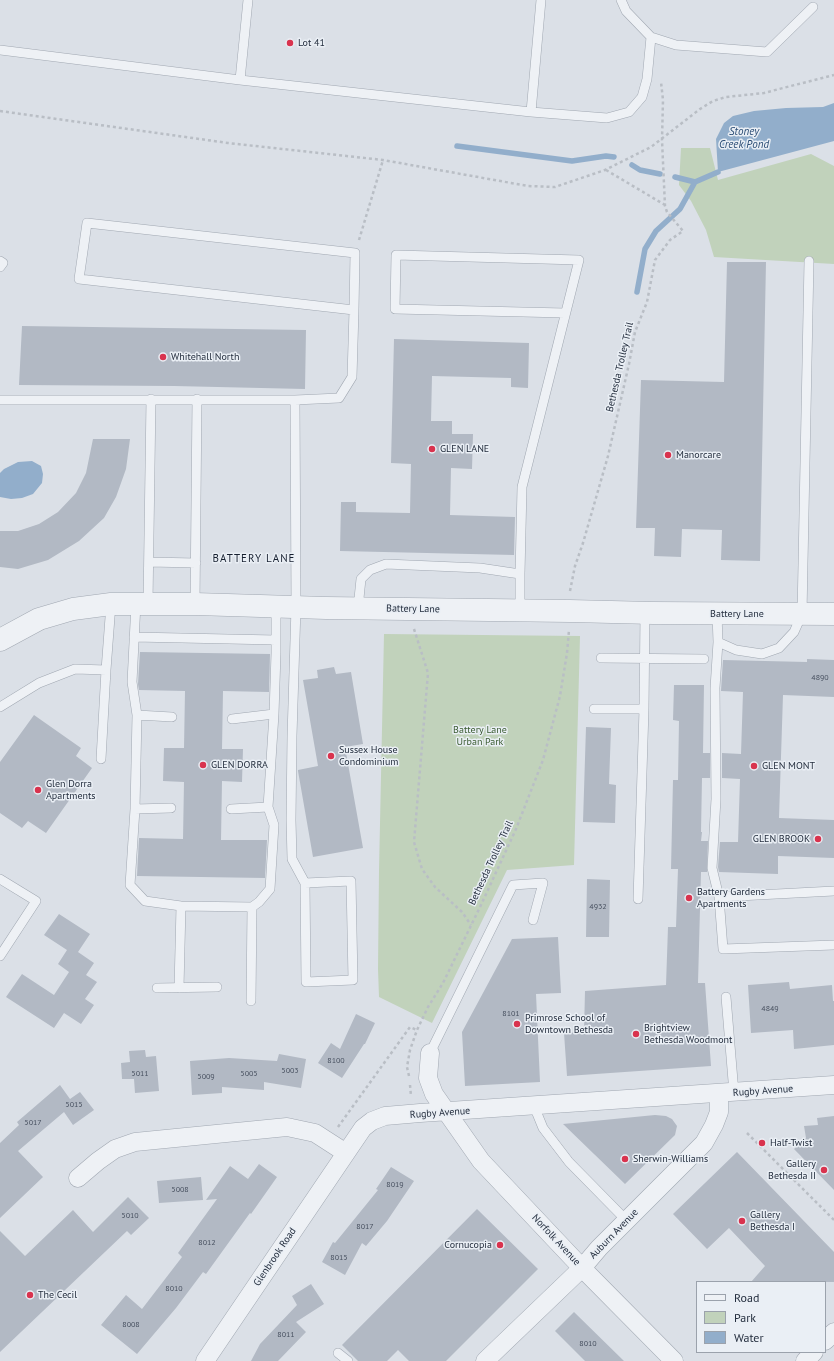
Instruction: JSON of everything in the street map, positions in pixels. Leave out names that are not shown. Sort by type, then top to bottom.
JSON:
[{"type":"street","name":"Battery Lane","points":[[0,640],[39,619],[73,609],[111,604],[142,603],[645,613],[834,614]]},
{"type":"street","points":[[430,1053],[428,1078],[434,1094],[446,1113]]},
{"type":"street","name":"Rugby Avenue","points":[[346,1153],[364,1128],[372,1121],[386,1116],[834,1085]]},
{"type":"street","name":"Auburn Avenue","points":[[485,1361],[582,1268],[599,1248],[704,1143],[714,1125],[726,1093]]},
{"type":"street","name":"Norfolk Avenue","points":[[446,1113],[481,1160],[582,1268],[674,1361]]},
{"type":"street","points":[[78,1178],[115,1149],[135,1142],[287,1127],[315,1133],[346,1153]]},
{"type":"street","name":"Glenbrook Road","points":[[205,1361],[346,1153]]},
{"type":"street","points":[[826,1340],[834,1332]]},
{"type":"street","points":[[805,1361],[813,1353]]},
{"type":"lane","points":[[240,80],[248,0]]},
{"type":"lane","points":[[531,112],[541,0]]},
{"type":"lane","points":[[621,0],[626,11],[651,37],[676,45],[767,52],[813,7]]},
{"type":"lane","points":[[0,50],[240,80],[531,112],[607,118],[629,112],[642,97],[647,79],[651,37]]},
{"type":"lane","points":[[0,400],[295,400],[339,398],[352,377],[354,310],[355,253],[87,223],[79,279],[354,310]]},
{"type":"lane","points":[[520,611],[522,487],[579,260],[396,255],[396,309],[565,313]]},
{"type":"lane","points":[[0,261],[3,263],[0,267]]},
{"type":"lane","points":[[718,642],[736,650],[762,654],[779,648],[794,632],[802,614],[809,261]]},
{"type":"lane","points":[[150,399],[149,562],[134,637],[132,682],[137,715],[135,809],[130,885],[144,901],[181,906],[252,907],[259,902],[270,889],[274,825],[268,807],[274,714],[276,640],[286,607]]},
{"type":"lane","points":[[195,604],[197,399]]},
{"type":"lane","points":[[295,400],[286,607],[292,736],[292,859],[305,883],[306,982],[353,980],[351,882],[305,883]]},
{"type":"lane","points":[[149,562],[196,562]]},
{"type":"lane","points":[[358,608],[361,579],[370,570],[386,564],[480,568],[520,574]]},
{"type":"lane","points":[[101,759],[111,604]]},
{"type":"lane","points":[[638,899],[644,710],[645,613]]},
{"type":"lane","points":[[717,614],[716,799],[712,868],[719,897],[723,949],[834,944]]},
{"type":"lane","points":[[134,637],[276,640]]},
{"type":"lane","points":[[601,658],[704,659]]},
{"type":"lane","points":[[0,707],[39,683],[75,670],[106,670]]},
{"type":"lane","points":[[594,709],[644,710]]},
{"type":"lane","points":[[232,719],[274,714]]},
{"type":"lane","points":[[137,715],[172,717]]},
{"type":"lane","points":[[231,809],[268,807]]},
{"type":"lane","points":[[135,809],[171,808]]},
{"type":"lane","points":[[0,879],[36,901],[0,956]]},
{"type":"lane","points":[[430,1053],[513,885],[543,883],[532,920]]},
{"type":"lane","points":[[719,897],[834,892]]},
{"type":"lane","points":[[179,988],[181,906]]},
{"type":"lane","points":[[251,1000],[252,907]]},
{"type":"lane","points":[[157,988],[217,987]]},
{"type":"lane","points":[[726,996],[726,1093]]},
{"type":"lane","points":[[534,1106],[543,1128],[569,1162],[627,1221]]},
{"type":"lane","points":[[338,1353],[348,1361]]},
{"type":"path","points":[[0,111],[228,143],[383,160],[528,186],[555,187],[605,170],[651,147],[662,140],[700,109],[713,101],[726,97],[783,88],[834,75]]},
{"type":"path","name":"Bethesda Trolley Trail","points":[[570,590],[575,566],[608,456],[635,332],[647,302],[655,260],[670,240],[683,231],[667,212],[665,206],[662,140]]},
{"type":"path","points":[[355,253],[383,160]]},
{"type":"path","points":[[605,170],[665,206]]},
{"type":"path","points":[[414,627],[428,673],[414,842],[422,869],[435,887],[462,912],[471,925]]},
{"type":"path","name":"Bethesda Trolley Trail","points":[[411,1096],[408,1067],[410,1050],[417,1030],[428,1007],[442,984],[516,829],[543,760],[560,696],[567,653],[569,628]]},
{"type":"path","points":[[338,1128],[410,1027],[417,1030]]},
{"type":"path","points":[[747,1133],[834,1220]]},
{"type":"green space","points":[[681,148],[710,148],[718,180],[811,154],[834,166],[834,264],[714,257],[706,230],[691,201],[679,185]]},
{"type":"green space","name":"Battery Lane Urban Park","points":[[384,634],[580,636],[574,865],[507,870],[432,1023],[379,997],[379,871]]},
{"type":"water","name":"Stoney Creek Pond","points":[[834,103],[834,141],[718,172],[716,139],[724,123],[733,116],[754,111],[823,107]]},
{"type":"water","points":[[32,461],[41,466],[43,474],[42,483],[33,494],[22,498],[11,499],[0,497],[0,473],[4,469],[18,462]]},
{"type":"building","points":[[727,262],[766,262],[760,561],[721,560],[722,530],[682,529],[681,557],[654,556],[655,528],[636,528],[641,380],[724,382]]},
{"type":"building","name":"Whitehall North","points":[[22,326],[306,330],[305,389],[19,385]]},
{"type":"building","name":"GLEN LANE","points":[[394,339],[529,343],[528,388],[511,387],[511,378],[432,376],[431,421],[452,421],[452,434],[473,434],[472,469],[451,468],[450,515],[515,517],[514,555],[340,551],[341,502],[356,502],[356,512],[410,513],[411,464],[391,463]]},
{"type":"building","points":[[93,439],[130,439],[126,469],[116,497],[104,518],[79,541],[48,560],[18,569],[0,567],[0,531],[18,531],[39,524],[58,512],[76,493],[86,473]]},
{"type":"building","name":"GLEN DORRA","points":[[140,652],[270,654],[269,692],[223,691],[222,749],[243,749],[242,782],[222,781],[221,840],[267,840],[265,878],[137,876],[139,838],[183,839],[184,782],[163,781],[164,748],[184,748],[185,691],[139,690]]},
{"type":"building","name":"GLEN MONT","points":[[807,659],[834,660],[834,697],[783,695],[779,818],[834,820],[834,858],[778,856],[778,874],[719,872],[720,842],[738,842],[740,779],[722,778],[722,753],[741,754],[743,692],[721,691],[723,660],[807,662]]},
{"type":"building","name":"Sussex House Condominium","points":[[334,667],[336,674],[351,672],[363,744],[345,747],[363,848],[313,857],[298,770],[318,766],[303,680],[318,678],[317,670]]},
{"type":"building","points":[[674,685],[704,685],[703,753],[710,753],[710,778],[702,778],[701,841],[708,841],[707,872],[701,872],[698,983],[705,983],[711,1066],[567,1076],[564,1033],[584,1032],[585,991],[666,985],[668,927],[676,927],[678,869],[671,869],[673,780],[678,780],[679,721],[673,720]]},
{"type":"building","name":"Glen Dorra Apartments","points":[[34,715],[81,748],[76,756],[92,768],[46,833],[28,821],[22,828],[0,813],[0,762]]},
{"type":"building","points":[[586,727],[611,728],[609,784],[616,785],[615,823],[583,822]]},
{"type":"building","points":[[587,879],[610,880],[609,937],[586,937]]},
{"type":"building","points":[[59,914],[90,934],[78,952],[94,963],[86,975],[97,982],[85,999],[94,1005],[81,1024],[64,1013],[54,1028],[6,997],[22,974],[54,995],[69,972],[58,964],[67,950],[44,935]]},
{"type":"building","points":[[558,937],[561,993],[536,994],[540,1082],[465,1086],[462,1032],[512,939]]},
{"type":"building","points":[[789,982],[790,989],[832,985],[834,1001],[834,1045],[794,1049],[793,1030],[751,1033],[748,985]]},
{"type":"building","points":[[356,1014],[375,1023],[365,1044],[342,1078],[318,1063],[331,1043],[340,1049]]},
{"type":"building","points":[[145,1050],[146,1057],[156,1056],[159,1091],[135,1093],[134,1079],[122,1079],[121,1063],[130,1062],[129,1051]]},
{"type":"building","points":[[279,1054],[306,1059],[301,1088],[264,1082],[264,1090],[222,1087],[222,1093],[192,1095],[190,1061],[229,1058],[277,1061]]},
{"type":"building","points":[[60,1085],[70,1099],[80,1092],[94,1110],[73,1125],[64,1112],[18,1151],[43,1177],[0,1218],[0,1143],[19,1125],[17,1122]]},
{"type":"building","name":"Sherwin-Williams","points":[[655,1115],[666,1116],[672,1119],[677,1126],[675,1135],[625,1184],[563,1124]]},
{"type":"building","name":"Gallery Bethesda II","points":[[834,1116],[834,1190],[794,1149],[806,1138],[804,1126],[818,1125],[817,1118]]},
{"type":"building","name":"Gallery Bethesda I","points":[[737,1152],[834,1252],[834,1282],[752,1281],[765,1266],[729,1228],[707,1249],[673,1214]]},
{"type":"building","points":[[259,1164],[277,1177],[206,1274],[203,1272],[176,1308],[137,1354],[101,1325],[126,1295],[142,1309],[182,1257],[178,1253],[217,1199],[206,1200],[230,1166],[248,1179]]},
{"type":"building","points":[[391,1167],[414,1181],[387,1221],[366,1246],[362,1243],[345,1275],[322,1262],[333,1242],[335,1243],[378,1190],[376,1189]]},
{"type":"building","points":[[201,1177],[203,1200],[159,1203],[157,1181]]},
{"type":"building","name":"The Cecil","points":[[128,1197],[149,1218],[131,1235],[127,1231],[0,1352],[0,1231],[25,1256],[73,1210],[93,1232]]},
{"type":"building","points":[[477,1209],[538,1269],[446,1361],[409,1361],[398,1350],[387,1361],[358,1361],[342,1345]]},
{"type":"building","points":[[311,1284],[324,1304],[296,1322],[306,1332],[278,1361],[251,1361],[260,1344],[297,1305],[292,1296]]},
{"type":"building","points":[[574,1312],[624,1361],[585,1361],[555,1331]]},
{"type":"waterway","points":[[457,146],[572,161],[606,156],[614,157]]},
{"type":"waterway","points":[[632,165],[640,170],[660,174]]},
{"type":"waterway","points":[[637,292],[645,249],[656,231],[680,209],[695,182],[718,172]]},
{"type":"waterway","points":[[675,177],[695,182]]},
{"type":"place","name":"Lot 41","points":[[290,43]]},
{"type":"place","name":"Whitehall North","points":[[163,357]]},
{"type":"place","name":"GLEN LANE","points":[[432,449]]},
{"type":"place","name":"Manorcare","points":[[668,455]]},
{"type":"place","name":"Sussex House Condominium","points":[[331,756]]},
{"type":"place","name":"GLEN DORRA","points":[[203,765]]},
{"type":"place","name":"GLEN MONT","points":[[754,766]]},
{"type":"place","name":"Glen Dorra Apartments","points":[[38,790]]},
{"type":"place","name":"GLEN BROOK","points":[[818,839]]},
{"type":"place","name":"Battery Gardens Apartments","points":[[689,898]]},
{"type":"place","name":"Primrose School of Downtown Bethesda","points":[[517,1024]]},
{"type":"place","name":"Brightview Bethesda Woodmont","points":[[636,1034]]},
{"type":"place","name":"Half-Twist","points":[[762,1143]]},
{"type":"place","name":"Sherwin-Williams","points":[[625,1159]]},
{"type":"place","name":"Gallery Bethesda II","points":[[824,1170]]},
{"type":"place","name":"Gallery Bethesda I","points":[[742,1221]]},
{"type":"place","name":"Cornucopia","points":[[500,1245]]},
{"type":"place","name":"The Cecil","points":[[30,1295]]},
{"type":"district","name":"BATTERY LANE","points":[[254,559]]}]
